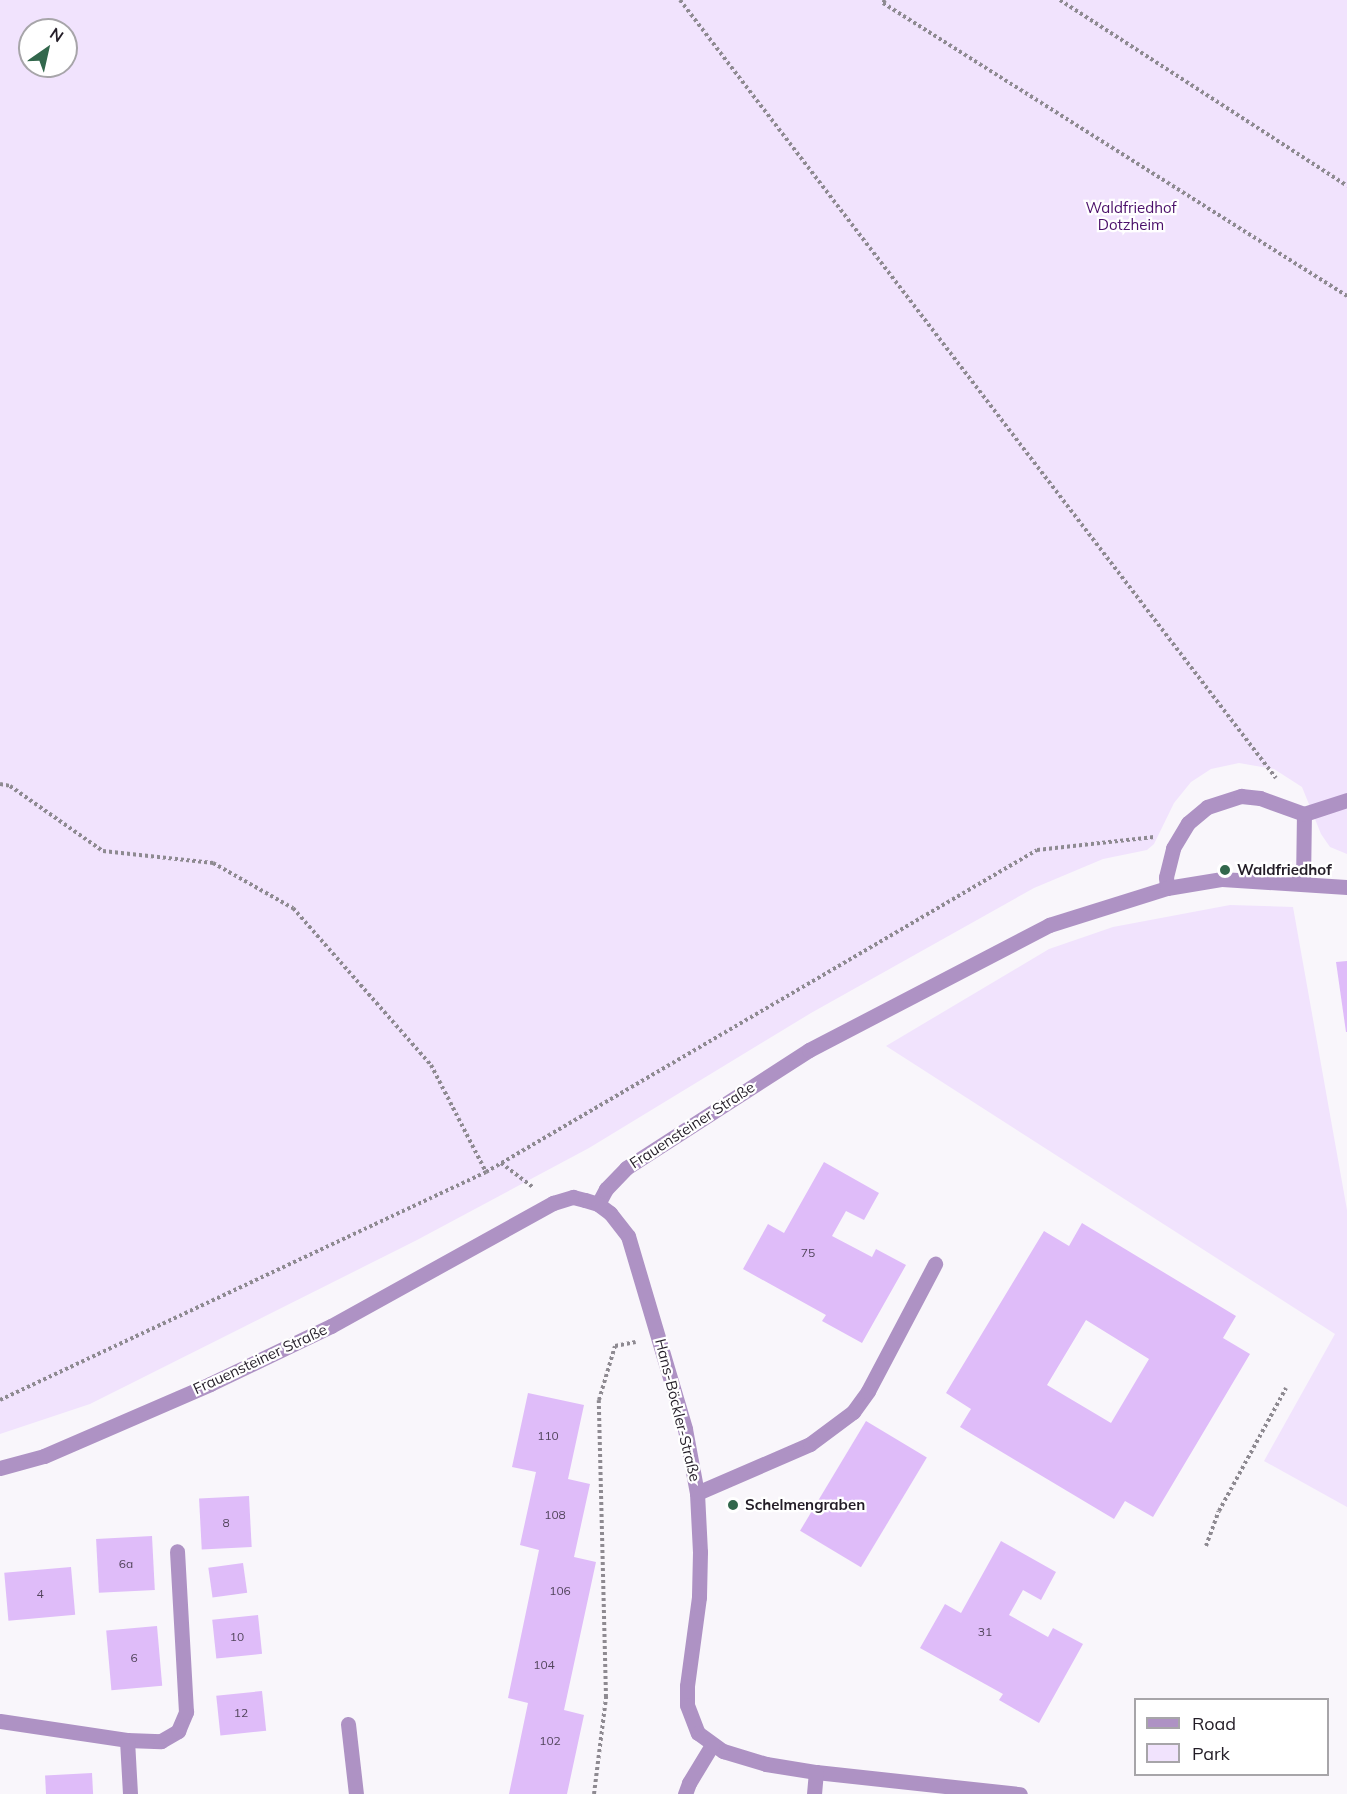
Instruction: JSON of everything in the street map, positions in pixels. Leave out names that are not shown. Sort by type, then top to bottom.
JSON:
[{"type":"street","points":[[1167,888],[1168,862],[1181,834],[1197,814],[1207,807],[1241,796],[1260,798],[1304,814],[1347,800]]},
{"type":"street","points":[[1303,884],[1304,814]]},
{"type":"street","name":"Frauensteiner Straße","points":[[0,1468],[44,1456],[210,1383],[331,1326],[553,1203],[573,1197],[598,1204],[606,1189],[626,1168],[809,1050],[1049,926],[1167,888],[1222,879],[1347,887]]},
{"type":"street","name":"Hans-Böckler-Straße","points":[[598,1204],[610,1213],[628,1236],[661,1338],[685,1429],[698,1493],[699,1597],[687,1686],[687,1705],[698,1733],[723,1751],[766,1764],[816,1772],[1020,1794]]},
{"type":"street","points":[[698,1493],[810,1444],[853,1412],[868,1391],[935,1264]]},
{"type":"street","points":[[0,1721],[127,1740],[161,1741],[178,1731],[186,1712],[177,1551]]},
{"type":"street","points":[[348,1724],[356,1794]]},
{"type":"street","points":[[127,1740],[130,1794]]},
{"type":"street","points":[[685,1794],[689,1783],[712,1745]]},
{"type":"street","points":[[814,1794],[816,1772]]},
{"type":"path","points":[[681,0],[1304,814]]},
{"type":"path","points":[[885,0],[884,3],[1347,296]]},
{"type":"path","points":[[1060,0],[1347,186]]},
{"type":"path","points":[[0,784],[9,786],[103,851],[213,863],[293,908],[431,1065],[486,1172]]},
{"type":"path","points":[[0,1400],[486,1172],[1037,850],[1181,834]]},
{"type":"path","points":[[501,1163],[553,1203]]},
{"type":"path","points":[[594,1794],[606,1697],[599,1400],[615,1346],[661,1338]]},
{"type":"path","points":[[1206,1546],[1219,1511],[1286,1388]]},
{"type":"green space","name":"Waldfriedhof Dotzheim","points":[[0,0],[1347,0],[1347,854],[1330,847],[1321,834],[1302,787],[1274,769],[1239,763],[1211,769],[1191,782],[1174,803],[1154,844],[1147,850],[1103,859],[1034,888],[811,1013],[589,1148],[417,1240],[90,1404],[0,1434]]},
{"type":"green space","points":[[1230,905],[1293,907],[1347,1210],[1347,1507],[1264,1461],[1335,1334],[886,1046],[1049,949],[1113,927]]},
{"type":"building","points":[[1347,961],[1347,1032],[1346,1032],[1336,962]]},
{"type":"building","points":[[824,1162],[879,1193],[864,1220],[846,1211],[832,1236],[872,1257],[876,1249],[906,1265],[862,1343],[822,1321],[826,1315],[743,1269],[768,1224],[784,1233]]},
{"type":"building","points":[[1082,1223],[1236,1316],[1223,1338],[1250,1354],[1153,1517],[1125,1501],[1114,1519],[960,1427],[971,1409],[946,1393],[1044,1231],[1069,1246]],"holes":[[[1086,1320],[1149,1359],[1111,1423],[1047,1385]]]},
{"type":"building","points":[[528,1393],[584,1405],[568,1479],[590,1484],[574,1557],[596,1562],[564,1710],[584,1715],[567,1794],[509,1794],[528,1703],[508,1698],[539,1550],[520,1545],[536,1472],[512,1467]]},
{"type":"building","points":[[866,1421],[927,1458],[861,1567],[800,1531]]},
{"type":"building","points":[[249,1496],[252,1547],[202,1550],[199,1499]]},
{"type":"building","points":[[152,1536],[155,1590],[99,1593],[96,1539]]},
{"type":"building","points":[[1001,1541],[1056,1572],[1041,1600],[1023,1590],[1009,1615],[1048,1637],[1053,1628],[1083,1644],[1039,1723],[999,1700],[1003,1694],[920,1648],[945,1604],[961,1613]]},
{"type":"building","points":[[243,1563],[247,1593],[213,1598],[208,1568]]},
{"type":"building","points":[[71,1567],[75,1615],[8,1621],[4,1573]]},
{"type":"building","points":[[258,1615],[262,1654],[216,1659],[212,1620]]},
{"type":"building","points":[[157,1626],[162,1686],[111,1690],[106,1630]]},
{"type":"building","points":[[262,1691],[266,1731],[220,1736],[216,1696]]},
{"type":"building","points":[[92,1773],[93,1794],[46,1794],[45,1775]]},
{"type":"place","name":"Waldfriedhof","points":[[1225,870]]},
{"type":"place","name":"Schelmengraben","points":[[733,1505]]}]
